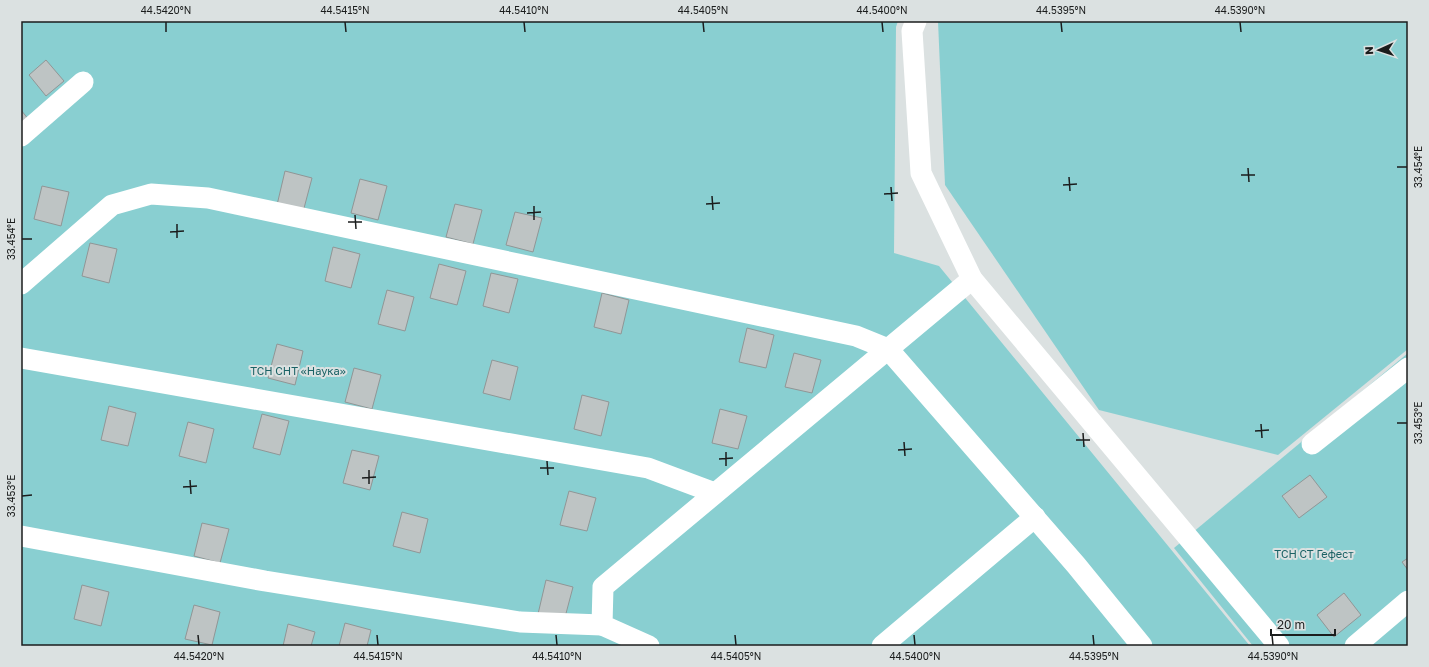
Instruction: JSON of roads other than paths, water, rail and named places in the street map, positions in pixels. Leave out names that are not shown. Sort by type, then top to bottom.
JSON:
[{"type":"lane","points":[[916,21],[912,31],[920,173],[972,279],[1279,646]]},
{"type":"lane","points":[[21,136],[83,82]]},
{"type":"lane","points":[[21,284],[112,205],[151,194],[158,194],[208,198],[856,336],[888,349],[1034,517],[1142,646]]},
{"type":"lane","points":[[602,625],[603,587],[714,492],[972,279]]},
{"type":"lane","points":[[21,358],[648,468],[714,492]]},
{"type":"lane","points":[[1312,444],[1408,368]]},
{"type":"lane","points":[[882,646],[1034,517]]},
{"type":"lane","points":[[21,536],[265,581],[520,622],[602,625],[649,646]]},
{"type":"lane","points":[[1355,646],[1408,601]]},
{"type":"park label","name":"ТСН СНТ «Наука»","points":[[298,370]]},
{"type":"park label","name":"ТСН СТ Гефест","points":[[1314,553]]}]
